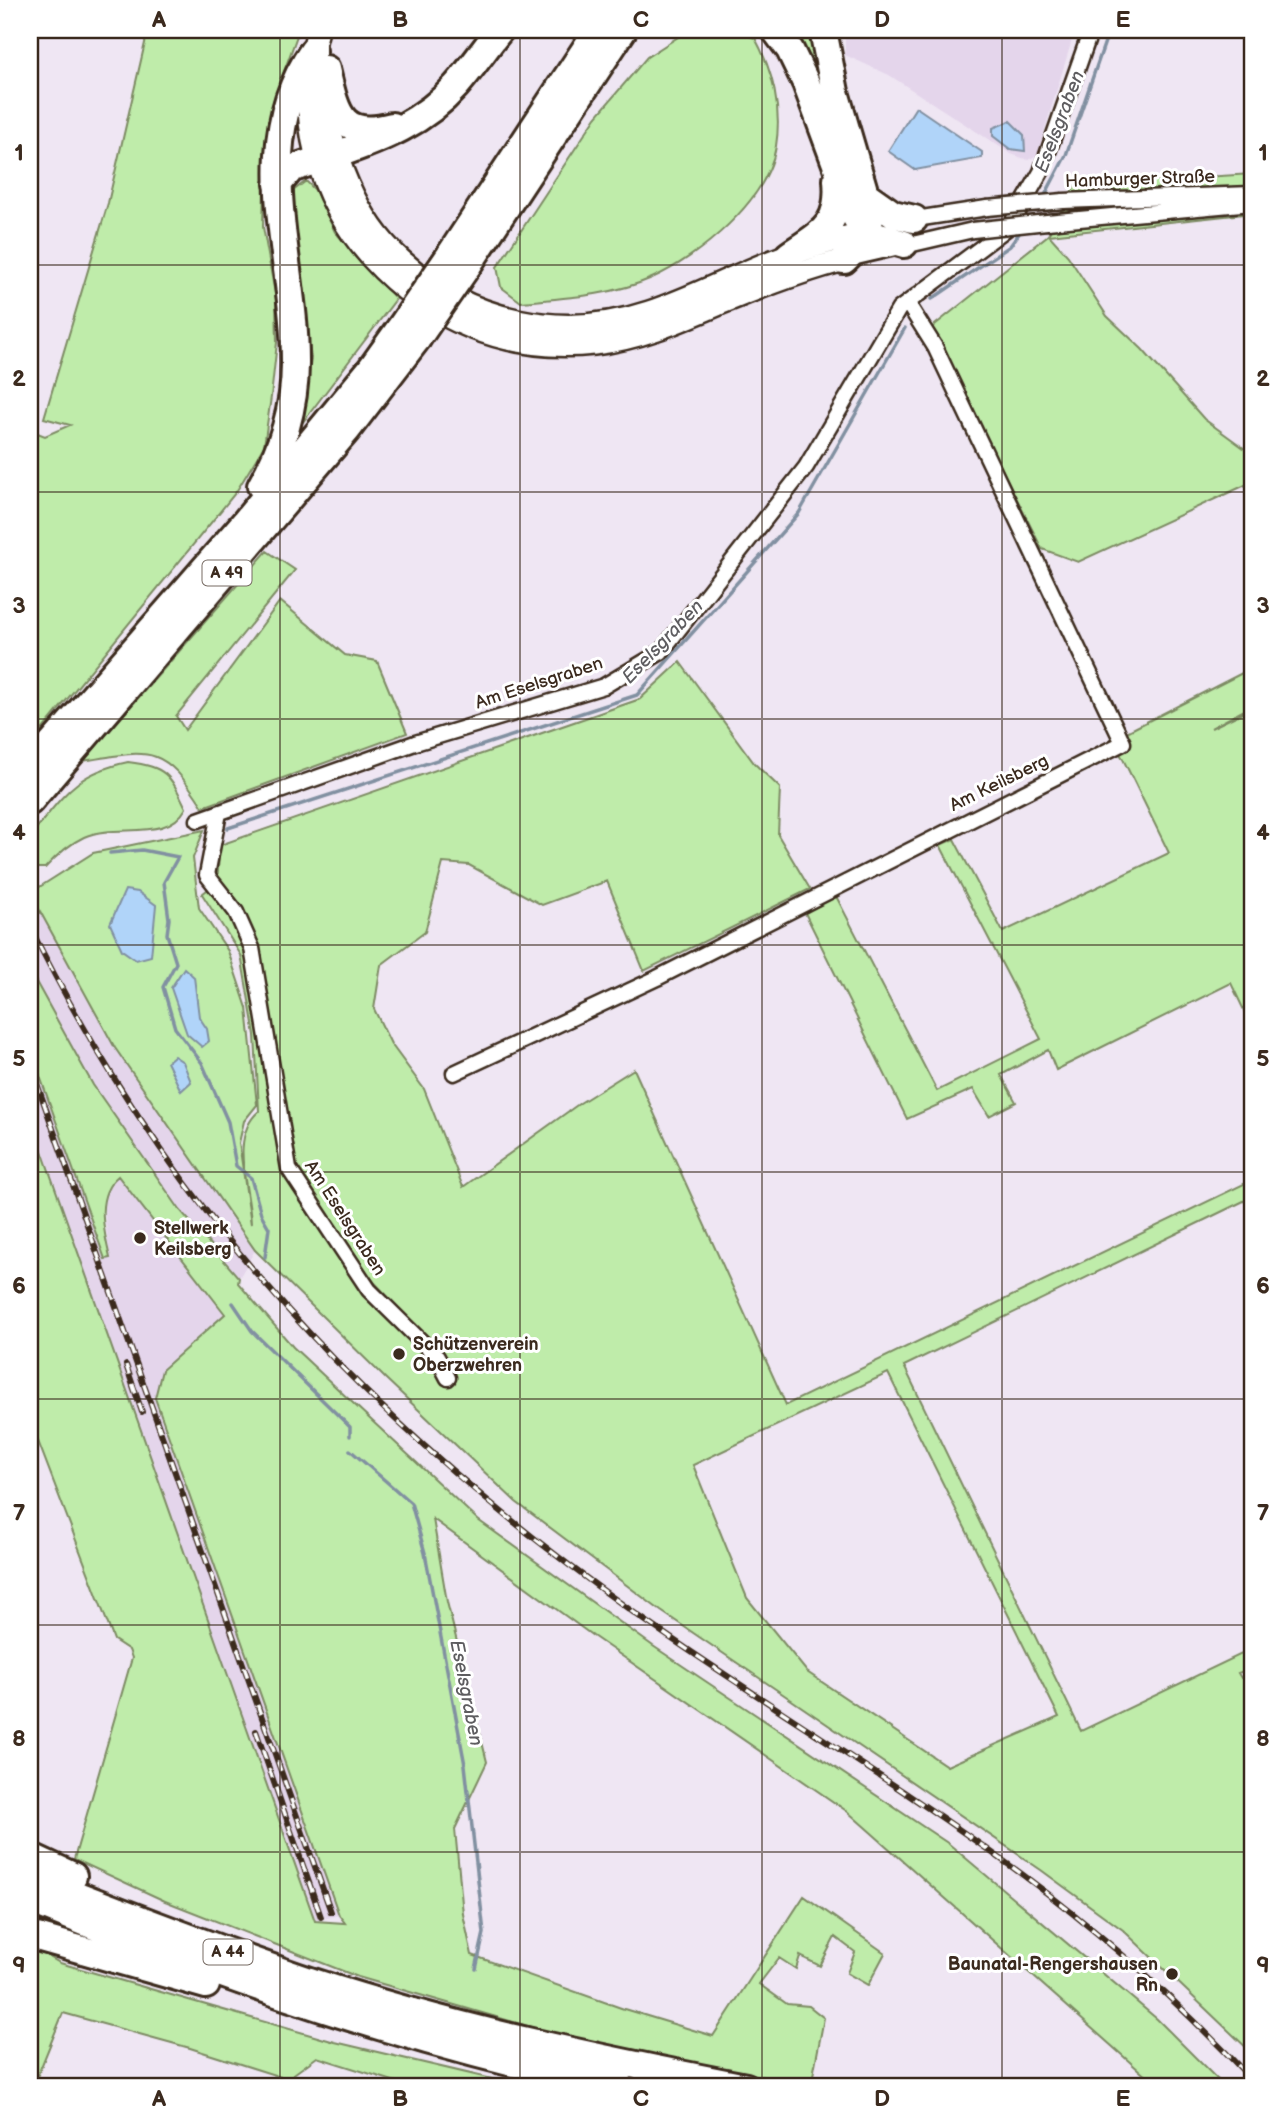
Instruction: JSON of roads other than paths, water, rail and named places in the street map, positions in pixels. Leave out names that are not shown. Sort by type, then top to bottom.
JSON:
[{"type":"highway","points":[[278,184],[290,169],[387,136],[418,119],[457,85],[500,30]]},
{"type":"highway","name":"A 49","points":[[459,260],[598,30]]},
{"type":"highway","name":"A 49","points":[[30,801],[330,450],[459,260],[623,30]]},
{"type":"highway","points":[[600,65],[638,30]]},
{"type":"highway","points":[[775,30],[790,50],[806,83],[856,218],[868,231],[904,244]]},
{"type":"highway","points":[[823,30],[838,103],[870,211],[868,231],[844,260]]},
{"type":"highway","points":[[319,50],[338,113],[352,127],[374,130],[418,119]]},
{"type":"highway","points":[[225,544],[274,461],[292,403],[295,348],[280,224],[278,184],[288,101],[295,78],[319,50]]},
{"type":"highway","points":[[789,255],[822,233],[834,219],[839,201],[836,164]]},
{"type":"highway","points":[[866,195],[893,214],[914,219]]},
{"type":"highway","name":"A 49","points":[[30,769],[225,544],[370,370],[409,333]]},
{"type":"highway","points":[[30,1849],[65,1872]]},
{"type":"highway","points":[[30,1856],[180,1922],[388,1997],[428,2027]]},
{"type":"highway","name":"A 44","points":[[30,1877],[428,2027],[621,2087]]},
{"type":"highway","name":"A 44","points":[[30,1900],[247,1983],[428,2027],[746,2087]]},
{"type":"highway","points":[[30,1926],[102,1955]]},
{"type":"highway","points":[[30,1935],[317,2018],[428,2027]]},
{"type":"main road","points":[[331,30],[319,50],[309,114],[328,157],[365,216],[396,256],[424,280],[457,300],[514,321],[555,326],[612,322],[648,312],[789,255],[868,231]]},
{"type":"main road","points":[[328,157],[331,198],[348,229],[394,280],[448,317],[488,334],[530,343],[572,346],[633,337],[752,291],[844,260]]},
{"type":"street","name":"Am Eselsgraben","points":[[198,820],[415,743],[604,685],[661,652],[806,467],[894,318],[908,304],[1010,226],[1041,172],[1091,30]]},
{"type":"street","name":"Hamburger Straße","points":[[868,231],[914,219],[987,208],[1063,201],[1252,194]]},
{"type":"street","points":[[844,260],[973,230],[1252,203]]},
{"type":"street","name":"Am Keilsberg","points":[[454,1073],[657,978],[1123,743],[935,347],[908,304]]},
{"type":"street","name":"Am Eselsgraben","points":[[219,813],[207,875],[210,883],[236,912],[252,947],[289,1169],[369,1290],[437,1357],[448,1378]]},
{"type":"water","points":[[916,107],[982,152],[982,158],[915,170],[888,151]]},
{"type":"water","points":[[1010,121],[1024,135],[1025,151],[1010,149],[993,136],[993,128]]},
{"type":"water","points":[[125,890],[138,892],[156,905],[151,956],[136,960],[122,950],[110,924]]},
{"type":"water","points":[[184,968],[194,977],[199,1017],[207,1029],[209,1041],[202,1047],[187,1034],[171,988]]},
{"type":"water","points":[[174,1056],[183,1062],[191,1082],[181,1091],[167,1062]]},
{"type":"waterway","name":"Eselsgraben","points":[[1043,199],[1066,155],[1109,30]]},
{"type":"waterway","name":"Eselsgraben","points":[[932,299],[1010,246],[1023,228]]},
{"type":"waterway","name":"Eselsgraben","points":[[228,828],[637,695],[799,513],[905,328]]},
{"type":"waterway","name":"Eselsgraben","points":[[110,853],[142,850],[178,857],[164,882],[169,919],[167,934],[176,963],[163,987],[175,1028],[202,1063],[228,1122],[236,1166],[251,1178],[261,1214],[269,1228],[265,1257]]},
{"type":"waterway","name":"Eselsgraben","points":[[233,1303],[252,1331],[350,1427],[350,1436]]},
{"type":"waterway","name":"Eselsgraben","points":[[350,1450],[411,1503],[425,1553],[465,1765],[484,1933],[476,1969]]},
{"type":"railway","points":[[30,927],[86,1032],[148,1130],[215,1222],[287,1308],[365,1390],[448,1467],[537,1541],[633,1612],[927,1807],[1054,1898],[1142,1972],[1252,2080]]},
{"type":"railway","points":[[30,1064],[331,1912]]},
{"type":"railway","points":[[126,1365],[142,1412]]},
{"type":"railway","points":[[256,1731],[321,1917]]},
{"type":"place","name":"Stellwerk Keilsberg","points":[[140,1238]]},
{"type":"place","name":"Schützenverein Oberzwehren","points":[[399,1354]]},
{"type":"place","name":"Baunatal-Rengershausen Rn","points":[[1172,1974]]}]
